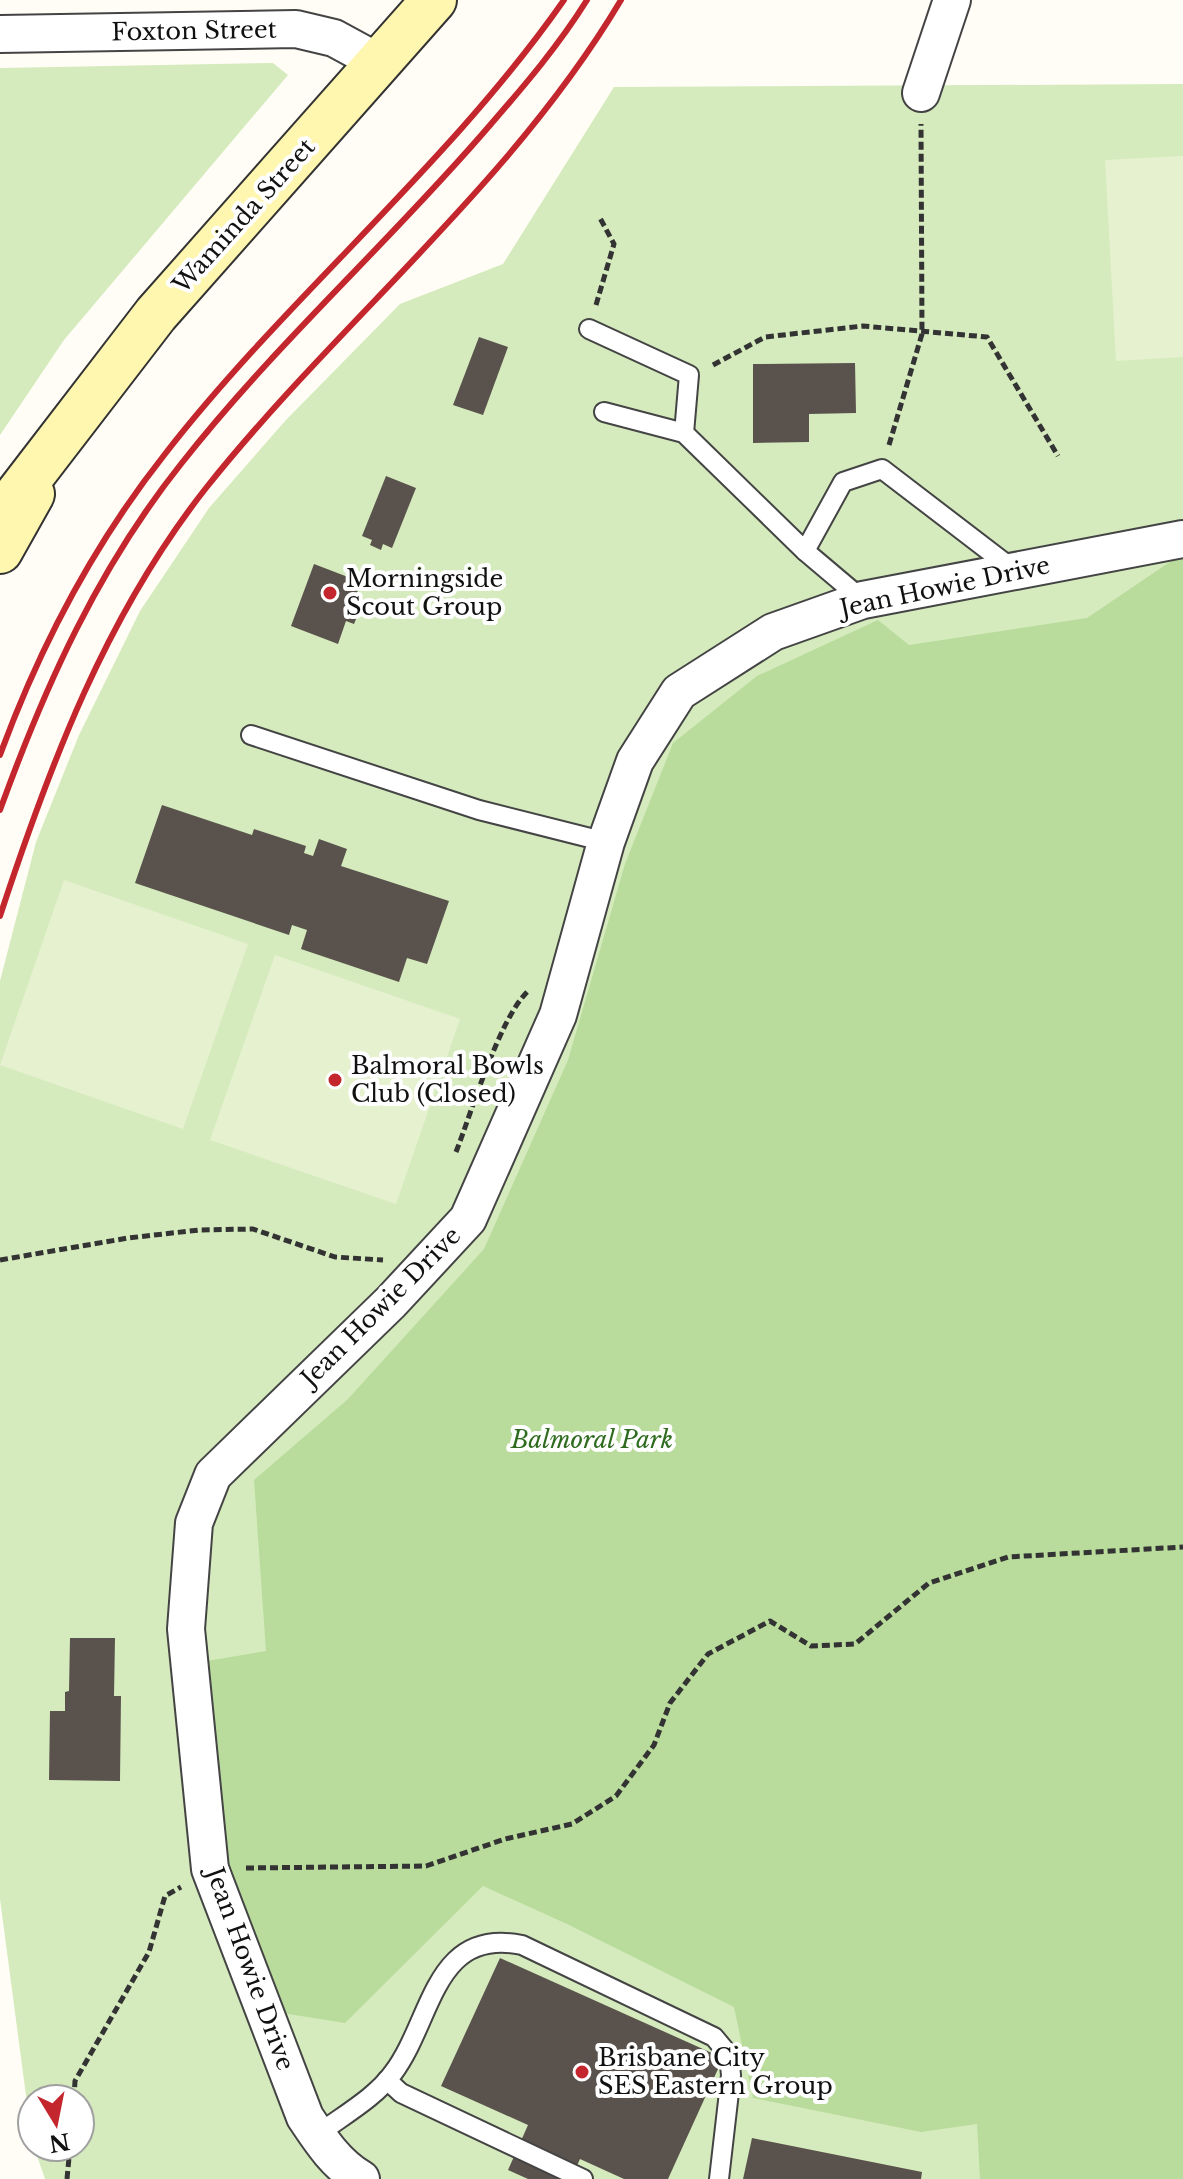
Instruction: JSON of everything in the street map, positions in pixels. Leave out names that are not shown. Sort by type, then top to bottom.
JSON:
[{"type":"main road","name":"Waminda Street","points":[[0,517],[156,314],[434,0]]},
{"type":"main road","name":"Waminda Street","points":[[0,551],[62,439]]},
{"type":"street","points":[[921,93],[952,0]]},
{"type":"street","name":"Foxton Street","points":[[0,34],[296,29],[334,38],[380,63]]},
{"type":"street","name":"Jean Howie Drive","points":[[361,2179],[347,2171],[305,2117],[210,1869],[186,1629],[194,1523],[213,1475],[391,1302],[468,1219],[571,977],[606,842],[635,761],[679,692],[773,632],[863,600],[1183,539]]},
{"type":"lane","points":[[589,329],[689,375],[684,433]]},
{"type":"lane","points":[[604,412],[684,433],[805,551],[863,600]]},
{"type":"lane","points":[[805,551],[843,482],[882,469],[1016,571]]},
{"type":"lane","points":[[251,735],[479,810],[606,842]]},
{"type":"lane","points":[[317,2135],[387,2080],[454,1960],[474,1946],[499,1940],[522,1945],[714,2037],[729,2055],[731,2075],[719,2179]]},
{"type":"lane","points":[[387,2080],[401,2093],[583,2179]]},
{"type":"path","points":[[882,469],[922,334],[921,93]]},
{"type":"path","points":[[589,329],[614,244],[600,218]]},
{"type":"path","points":[[689,375],[765,337],[863,326],[922,334],[987,337],[1058,456]]},
{"type":"path","points":[[453,1160],[519,999],[540,979],[555,974],[571,977]]},
{"type":"path","points":[[0,1260],[157,1235],[253,1229],[335,1257],[380,1261],[391,1258]]},
{"type":"path","points":[[75,2083],[149,1952],[165,1896],[210,1869],[370,1864],[426,1866],[505,1839],[572,1824],[616,1796],[654,1745],[670,1703],[708,1654],[770,1621],[811,1646],[855,1644],[929,1583],[1008,1557],[1183,1547]]},
{"type":"green space","points":[[273,63],[288,75],[64,340],[0,435],[0,68]]},
{"type":"green space","name":"Balmoral Park","points":[[1183,84],[1183,2179],[45,2179],[40,2163],[96,2163],[96,2083],[24,2083],[0,1899],[0,981],[36,842],[79,735],[140,611],[209,508],[285,421],[400,304],[503,264],[614,87]]},
{"type":"green space","points":[[1183,156],[1183,357],[1116,361],[1105,160]]},
{"type":"green space","points":[[1183,553],[1183,2179],[980,2179],[977,2124],[921,2132],[753,2098],[734,2007],[483,1886],[345,2023],[282,2013],[214,1851],[207,1661],[266,1651],[254,1480],[348,1399],[484,1249],[568,1060],[625,864],[673,743],[757,676],[878,620],[909,645],[1087,618]]},
{"type":"green space","points":[[64,880],[248,944],[183,1129],[0,1065]]},
{"type":"green space","name":"Balmoral Bowls Club (Closed)","points":[[275,955],[460,1019],[396,1204],[210,1140]]},
{"type":"building","points":[[479,337],[508,347],[483,415],[453,405]]},
{"type":"building","points":[[855,363],[856,413],[809,414],[809,442],[753,443],[753,364]]},
{"type":"building","points":[[386,476],[416,488],[392,548],[383,544],[381,550],[370,545],[372,540],[362,536]]},
{"type":"building","name":"Morningside Scout Group","points":[[314,564],[361,582],[353,604],[361,607],[354,624],[346,621],[338,644],[291,626]]},
{"type":"building","points":[[162,805],[252,835],[254,829],[306,846],[304,853],[313,856],[319,839],[347,849],[341,866],[449,901],[427,964],[407,958],[399,982],[301,949],[307,930],[292,925],[289,935],[135,883]]},
{"type":"building","points":[[70,1638],[115,1638],[114,1696],[121,1696],[120,1781],[49,1780],[50,1711],[65,1711],[65,1692],[69,1691]]},
{"type":"building","name":"Brisbane City SES Eastern Group","points":[[500,1958],[723,2058],[668,2179],[624,2179],[580,2159],[571,2179],[528,2179],[508,2170],[528,2125],[441,2086]]},
{"type":"building","points":[[752,2138],[922,2172],[921,2179],[743,2179]]},
{"type":"railway","points":[[0,755],[33,675],[70,598],[114,524],[165,454],[263,339],[470,119],[519,61],[564,0]]},
{"type":"railway","points":[[0,810],[36,718],[76,630],[99,586],[151,504],[255,376],[504,109],[553,49],[587,0]]},
{"type":"railway","points":[[0,916],[39,803],[84,693],[110,639],[170,537],[206,488],[258,427],[476,192],[528,131],[577,67],[621,0]]},
{"type":"place","name":"Morningside Scout Group","points":[[330,593]]},
{"type":"place","name":"Balmoral Bowls Club (Closed)","points":[[335,1080]]},
{"type":"place","name":"Brisbane City SES Eastern Group","points":[[582,2072]]}]
